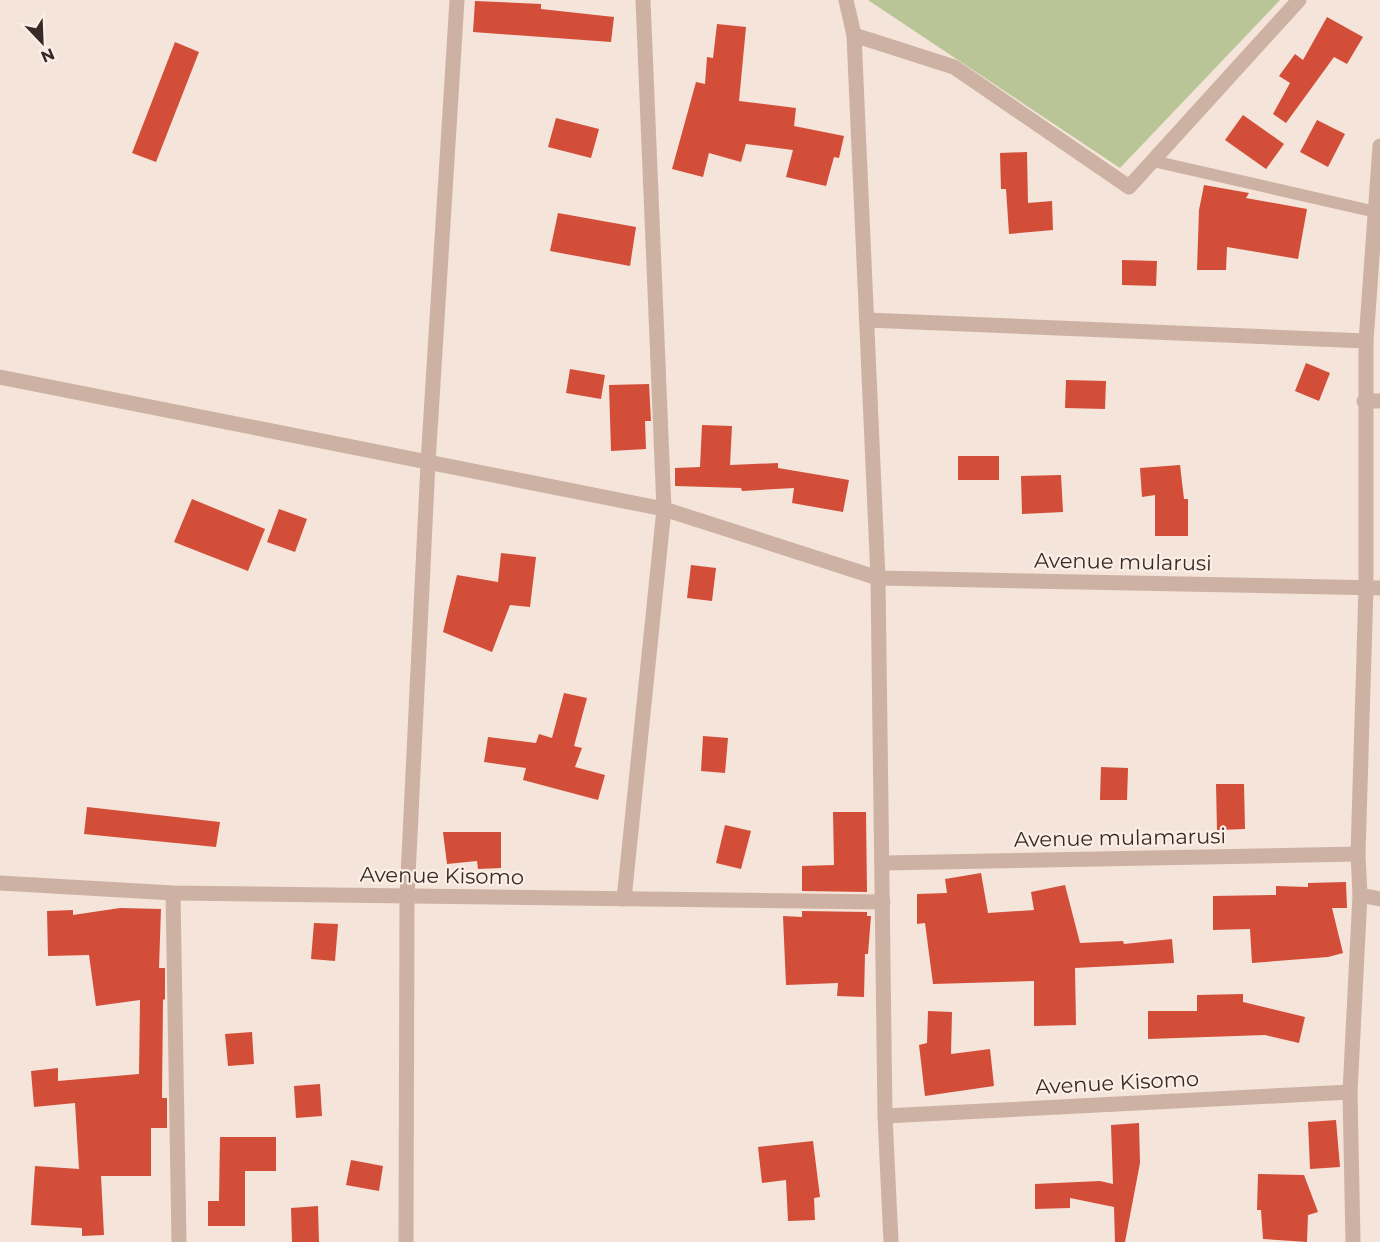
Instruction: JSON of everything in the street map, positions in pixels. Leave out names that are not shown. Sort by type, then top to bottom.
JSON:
[{"type":"street","points":[[406,1242],[406,897],[428,463],[457,0]]},
{"type":"street","points":[[624,898],[664,509],[644,0]]},
{"type":"street","points":[[846,0],[854,35],[878,578],[884,864],[885,1116],[891,1242]]},
{"type":"street","points":[[854,35],[954,68],[1129,187],[1299,0]]},
{"type":"street","points":[[1353,1242],[1350,1092],[1360,895],[1358,854],[1373,588],[1364,401],[1380,146]]},
{"type":"street","points":[[867,320],[1366,341]]},
{"type":"street","name":"Avenue mularusi","points":[[0,377],[664,509],[878,578],[1373,588]]},
{"type":"street","points":[[1364,401],[1380,401]]},
{"type":"street","name":"Avenue mulamarusi","points":[[884,864],[1358,854]]},
{"type":"street","name":"Avenue Kisomo","points":[[0,883],[173,893],[883,902]]},
{"type":"street","points":[[173,893],[178,1242]]},
{"type":"street","points":[[1360,895],[1380,898]]},
{"type":"street","name":"Avenue Kisomo","points":[[885,1116],[1350,1092]]},
{"type":"lane","points":[[1153,161],[1376,212]]},
{"type":"green space","points":[[868,0],[1280,0],[1120,168]]},
{"type":"building","points":[[475,1],[541,4],[541,9],[614,17],[611,42],[473,32]]},
{"type":"building","points":[[1327,17],[1363,37],[1347,64],[1334,57],[1286,123],[1273,114],[1290,83],[1279,76],[1295,54],[1303,60]]},
{"type":"building","points":[[717,24],[746,27],[739,101],[796,108],[794,126],[844,136],[839,158],[834,157],[826,186],[786,177],[793,150],[746,144],[741,162],[709,153],[703,177],[672,169],[696,82],[705,84],[707,57],[713,58]]},
{"type":"building","points":[[175,42],[199,52],[156,162],[132,153]]},
{"type":"building","points":[[1243,115],[1284,144],[1266,169],[1225,140]]},
{"type":"building","points":[[556,118],[599,129],[591,158],[548,147]]},
{"type":"building","points":[[1317,120],[1345,134],[1328,167],[1300,152]]},
{"type":"building","points":[[1027,152],[1028,203],[1052,201],[1053,230],[1009,234],[1006,189],[1001,189],[1000,153]]},
{"type":"building","points":[[1204,185],[1249,193],[1246,198],[1307,209],[1298,259],[1227,247],[1226,270],[1197,270],[1199,210]]},
{"type":"building","points":[[558,213],[636,227],[630,266],[550,251]]},
{"type":"building","points":[[1122,260],[1157,261],[1156,286],[1122,285]]},
{"type":"building","points":[[1306,363],[1330,373],[1319,401],[1295,391]]},
{"type":"building","points":[[570,369],[605,375],[601,399],[566,393]]},
{"type":"building","points":[[1066,380],[1106,381],[1105,409],[1065,408]]},
{"type":"building","points":[[649,384],[651,421],[645,421],[646,449],[611,451],[609,385]]},
{"type":"building","points":[[702,425],[732,426],[730,465],[778,463],[778,468],[849,480],[843,512],[792,503],[794,488],[742,491],[741,488],[675,486],[675,468],[700,467]]},
{"type":"building","points":[[958,456],[999,456],[999,480],[958,480]]},
{"type":"building","points":[[1180,465],[1184,499],[1188,499],[1188,536],[1155,536],[1155,495],[1142,497],[1140,468]]},
{"type":"building","points":[[1061,475],[1063,512],[1022,514],[1021,476]]},
{"type":"building","points":[[192,499],[265,529],[248,571],[174,542]]},
{"type":"building","points":[[279,509],[307,519],[295,552],[267,542]]},
{"type":"building","points":[[501,553],[536,557],[530,607],[510,605],[492,652],[443,632],[457,575],[498,582]]},
{"type":"building","points":[[691,565],[716,568],[712,601],[687,598]]},
{"type":"building","points":[[564,693],[587,698],[574,746],[582,748],[575,767],[605,775],[598,800],[523,780],[526,768],[484,762],[488,737],[536,743],[539,734],[552,738]]},
{"type":"building","points":[[703,736],[728,738],[725,773],[701,771]]},
{"type":"building","points":[[1101,767],[1128,768],[1127,800],[1100,800]]},
{"type":"building","points":[[1216,784],[1244,784],[1245,829],[1217,830]]},
{"type":"building","points":[[87,807],[220,822],[216,847],[84,834]]},
{"type":"building","points":[[833,812],[866,812],[867,892],[802,891],[802,866],[834,865]]},
{"type":"building","points":[[725,825],[751,831],[741,869],[716,863]]},
{"type":"building","points":[[443,832],[501,832],[501,868],[478,869],[477,861],[447,864]]},
{"type":"building","points":[[981,873],[988,913],[1034,910],[1031,892],[1065,885],[1080,943],[1123,941],[1124,944],[1172,939],[1174,963],[1075,968],[1076,1025],[1034,1026],[1034,981],[933,984],[925,923],[917,924],[917,894],[947,893],[945,879]]},
{"type":"building","points":[[1346,882],[1347,908],[1332,908],[1343,953],[1328,957],[1252,963],[1250,929],[1213,930],[1213,896],[1276,895],[1276,886],[1308,887],[1308,883]]},
{"type":"building","points":[[120,908],[161,909],[159,968],[165,968],[162,1098],[167,1098],[167,1128],[151,1128],[151,1176],[101,1176],[104,1235],[82,1236],[82,1228],[31,1225],[35,1166],[79,1169],[75,1103],[34,1107],[31,1071],[58,1068],[58,1081],[139,1074],[140,1000],[96,1006],[89,955],[48,956],[47,911],[73,910],[73,915]]},
{"type":"building","points":[[802,911],[867,912],[867,916],[871,916],[868,954],[865,954],[864,997],[837,996],[838,983],[786,985],[783,916],[802,917]]},
{"type":"building","points":[[314,923],[338,924],[335,961],[311,959]]},
{"type":"building","points":[[1243,994],[1243,1002],[1305,1017],[1299,1043],[1265,1035],[1148,1039],[1148,1011],[1197,1011],[1197,995]]},
{"type":"building","points":[[928,1011],[952,1012],[951,1054],[990,1049],[994,1086],[925,1096],[919,1045],[927,1043]]},
{"type":"building","points":[[252,1032],[254,1064],[228,1066],[225,1034]]},
{"type":"building","points":[[320,1084],[322,1116],[296,1118],[294,1086]]},
{"type":"building","points":[[1336,1120],[1340,1167],[1310,1169],[1308,1122]]},
{"type":"building","points":[[1139,1123],[1140,1163],[1125,1242],[1115,1242],[1114,1207],[1070,1198],[1070,1208],[1035,1209],[1035,1184],[1100,1181],[1113,1184],[1111,1125]]},
{"type":"building","points":[[220,1137],[276,1137],[276,1171],[245,1171],[245,1226],[208,1226],[208,1201],[219,1201]]},
{"type":"building","points":[[813,1141],[820,1197],[814,1198],[815,1220],[788,1221],[786,1180],[762,1183],[758,1147]]},
{"type":"building","points":[[351,1160],[383,1166],[379,1191],[346,1185]]},
{"type":"building","points":[[1258,1174],[1304,1175],[1318,1212],[1308,1215],[1307,1242],[1263,1239],[1261,1210],[1257,1210]]},
{"type":"building","points":[[318,1206],[319,1242],[292,1242],[291,1208]]}]
